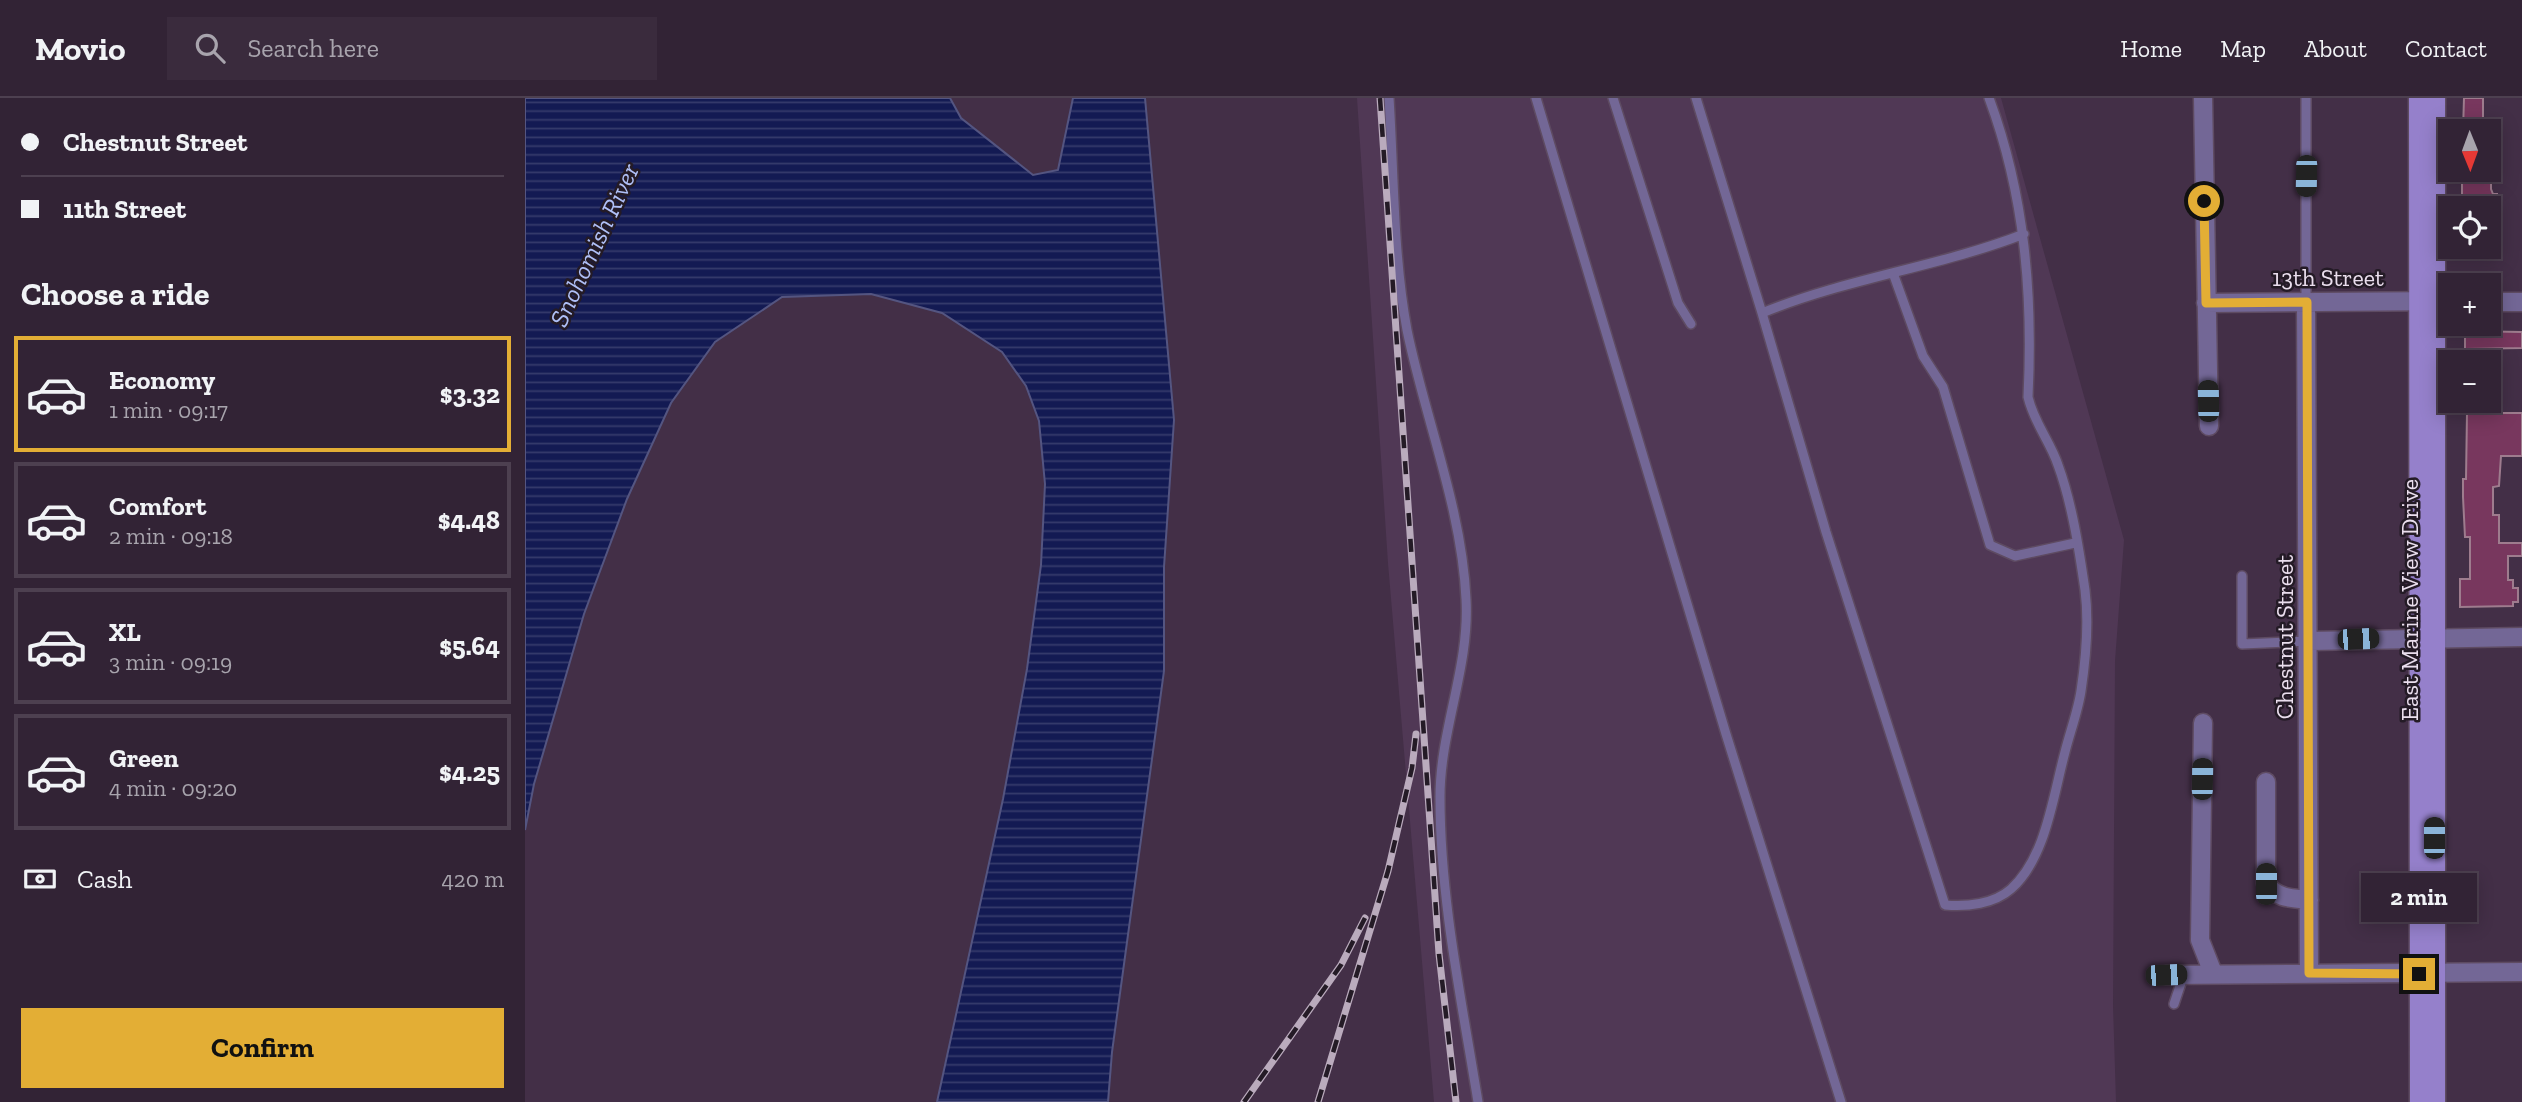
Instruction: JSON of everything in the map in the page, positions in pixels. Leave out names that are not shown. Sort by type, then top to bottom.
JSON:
[{"type":"main road","name":"East Marine View Drive","points":[[2418,98],[2434,301]]},
{"type":"main road","name":"East Marine View Drive","points":[[2419,1102],[2427,973],[2427,637],[2436,98]]},
{"type":"main road","name":"East Marine View Drive","points":[[2427,973],[2436,1102]]},
{"type":"street","points":[[2203,98],[2209,426]]},
{"type":"street","name":"13th Street","points":[[2206,303],[2434,301]]},
{"type":"street","name":"Chestnut Street","points":[[2307,302],[2309,973]]},
{"type":"street","points":[[2501,302],[2522,302]]},
{"type":"street","points":[[2310,641],[2522,637]]},
{"type":"street","points":[[2203,723],[2200,940],[2213,973]]},
{"type":"street","points":[[2266,782],[2266,884],[2274,894],[2284,898],[2309,900]]},
{"type":"street","points":[[2166,975],[2522,972]]},
{"type":"lane","points":[[1389,98],[1402,299],[1462,555],[1467,600],[1466,636],[1446,730],[1440,796],[1453,945],[1478,1102]]},
{"type":"lane","points":[[1536,98],[1726,734],[1841,1102]]},
{"type":"lane","points":[[1613,98],[1678,303],[1691,324]]},
{"type":"lane","points":[[1696,98],[1826,532],[1945,905],[1971,905],[1997,897],[2011,889],[2026,870],[2043,836],[2081,692],[2086,635],[2085,591],[2058,463],[2033,416],[2028,397],[2029,299],[2024,234],[2000,127],[1989,98]]},
{"type":"lane","points":[[2306,98],[2307,302]]},
{"type":"lane","points":[[1762,313],[1893,273],[1989,248],[2024,234]]},
{"type":"lane","points":[[1893,273],[1923,356],[1943,387],[1990,545],[2015,556],[2075,543]]},
{"type":"lane","points":[[2242,576],[2242,644],[2310,641]]},
{"type":"lane","points":[[2173,1004],[2184,974]]},
{"type":"shaded area","points":[[1357,98],[2001,98],[2124,540],[2115,661],[2113,1006],[2116,1102],[1434,1102],[1388,563]]},
{"type":"water","name":"Snohomish River","points":[[525,98],[950,98],[961,118],[1033,175],[1058,170],[1073,98],[1145,98],[1174,420],[1164,567],[1164,671],[1112,1052],[1108,1102],[937,1102],[1003,799],[1027,669],[1041,565],[1045,484],[1039,421],[1026,386],[1002,352],[942,313],[871,294],[782,297],[715,342],[671,403],[627,499],[584,614],[534,784],[525,830]]},
{"type":"building","points":[[2464,98],[2483,98],[2483,119],[2463,119]]},
{"type":"building","points":[[2462,182],[2491,182],[2493,194],[2497,194],[2497,196],[2462,196]]},
{"type":"building","points":[[2501,332],[2522,332],[2522,348],[2465,349],[2465,336],[2501,336]]},
{"type":"building","points":[[2467,413],[2522,413],[2522,456],[2501,456],[2499,486],[2493,487],[2493,515],[2499,515],[2499,543],[2522,543],[2522,556],[2508,556],[2508,580],[2513,580],[2513,588],[2518,588],[2518,602],[2513,602],[2513,606],[2460,607],[2460,579],[2470,579],[2470,537],[2465,537],[2463,497],[2463,479],[2466,479]]},
{"type":"railway","points":[[1380,98],[1439,954],[1456,1102]]},
{"type":"railway","points":[[1318,1102],[1388,871],[1412,768],[1416,734]]},
{"type":"railway","points":[[1244,1102],[1341,965],[1365,918]]},
{"type":"route","points":[[2204,201],[2206,303],[2307,302],[2309,973],[2419,974]]}]
